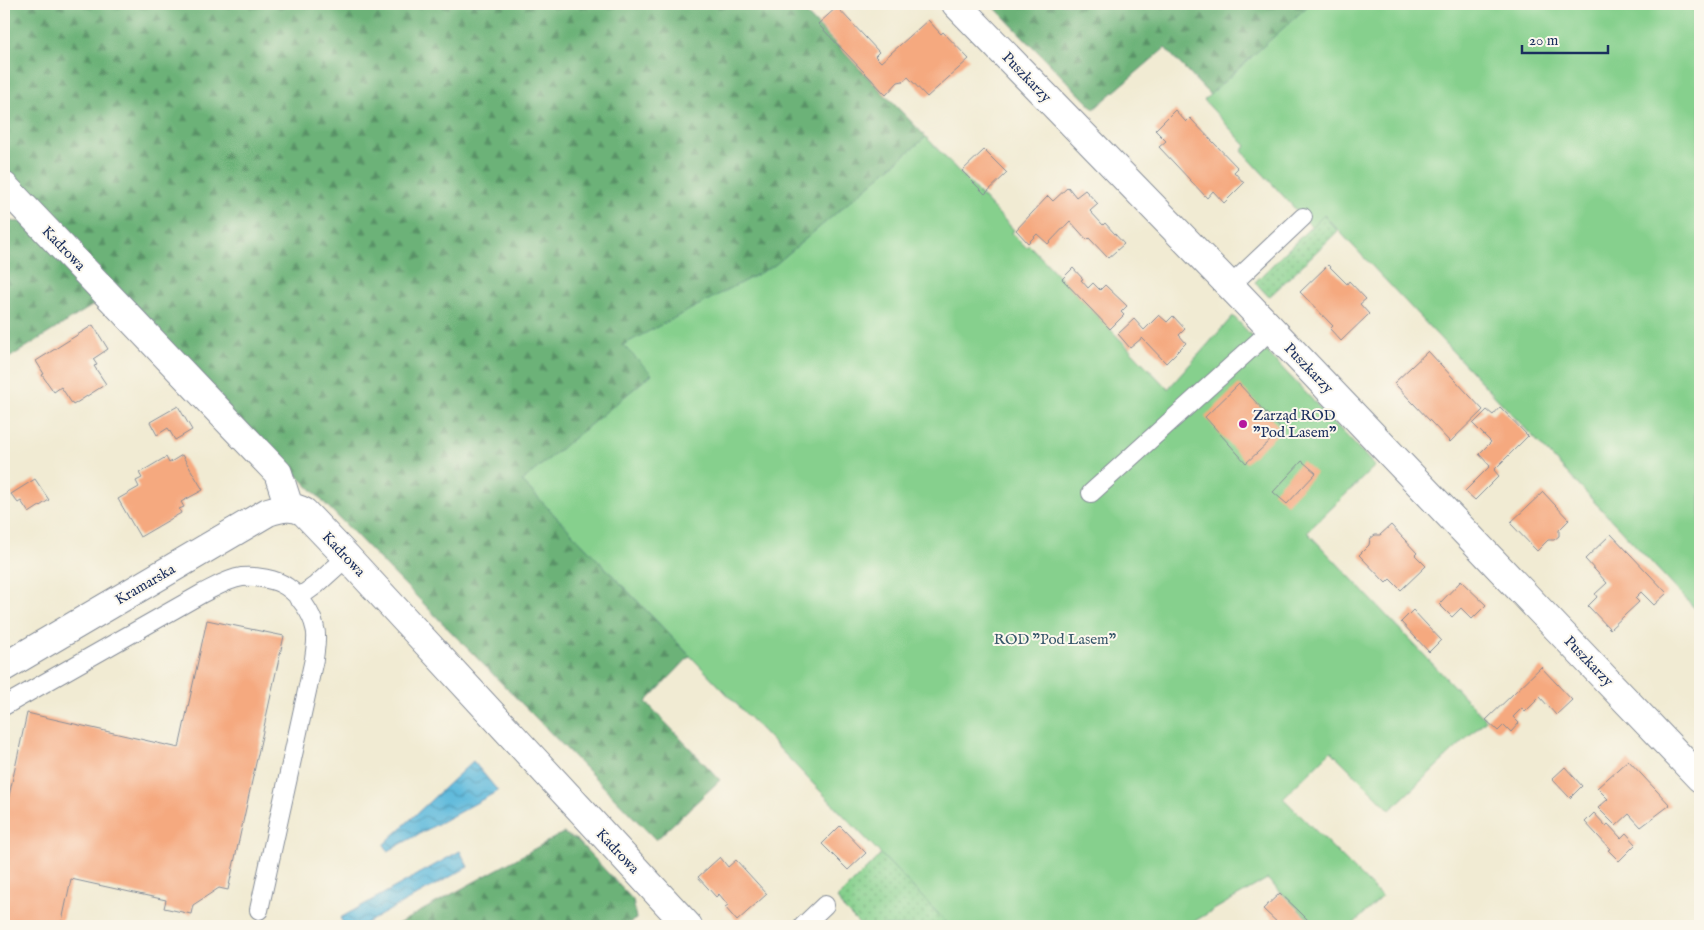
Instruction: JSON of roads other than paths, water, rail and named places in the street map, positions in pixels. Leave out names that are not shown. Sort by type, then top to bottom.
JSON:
[{"type":"street","name":"Puszkarzy","points":[[956,4],[1271,328],[1700,778]]},
{"type":"street","name":"Kadrowa","points":[[4,186],[278,473],[289,507],[296,507],[304,512],[347,557],[682,925]]},
{"type":"street","name":"Kramarska","points":[[4,667],[268,512],[289,507]]},
{"type":"lane","points":[[1230,286],[1303,217]]},
{"type":"lane","points":[[1091,493],[1258,342],[1271,328]]},
{"type":"lane","points":[[298,598],[316,585],[347,557]]},
{"type":"lane","points":[[4,706],[224,582],[242,577],[270,579],[287,586],[310,614],[316,628],[314,658],[259,910]]},
{"type":"lane","points":[[803,926],[824,905]]},
{"type":"water","points":[[473,761],[498,791],[388,851],[384,844]]},
{"type":"water","points":[[460,851],[468,867],[361,926],[345,926],[340,918]]},
{"type":"place","name":"Zarząd ROD \"Pod Lasem\"","points":[[1243,424]]},
{"type":"park label","name":"ROD \"Pod Lasem\"","points":[[1055,639]]}]
